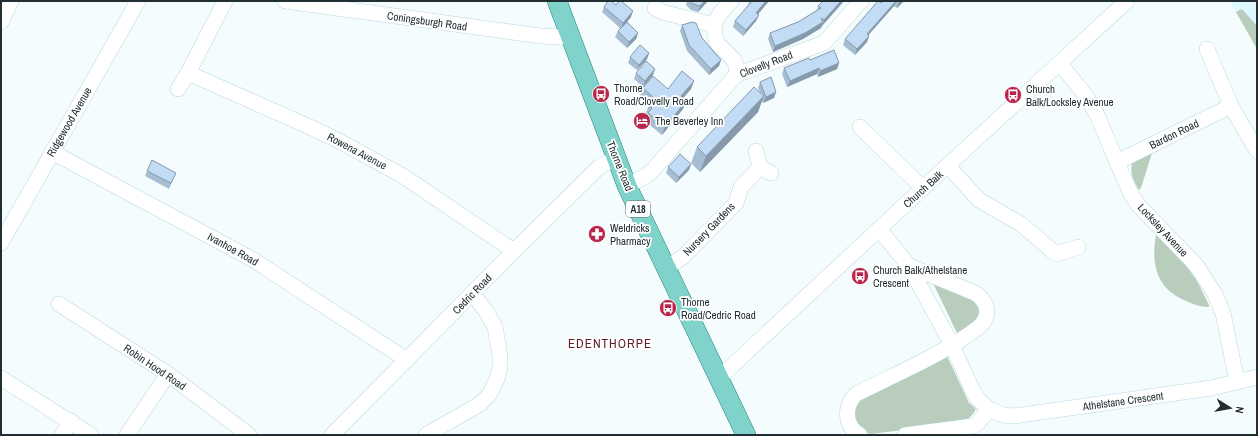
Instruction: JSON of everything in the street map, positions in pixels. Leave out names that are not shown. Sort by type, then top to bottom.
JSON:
[{"type":"main road","name":"Thorne Road","points":[[557,1],[627,186],[746,435]]},
{"type":"street","points":[[1,22],[11,1]]},
{"type":"street","name":"Ridgewood Avenue","points":[[1,243],[138,1]]},
{"type":"street","points":[[178,89],[188,74],[225,1]]},
{"type":"street","name":"Coningsburgh Road","points":[[285,1],[541,36],[563,37],[569,34]]},
{"type":"street","points":[[731,1],[719,14],[714,25],[715,36],[718,44],[734,60],[737,68],[736,75]]},
{"type":"street","name":"Clovelly Road","points":[[627,186],[646,176],[652,171],[736,75],[824,43],[861,1]]},
{"type":"street","name":"Church Balk","points":[[719,378],[1127,1]]},
{"type":"street","points":[[655,8],[662,12],[714,25]]},
{"type":"street","points":[[1207,49],[1231,106],[1257,151]]},
{"type":"street","name":"Locksley Avenue","points":[[1060,64],[1087,97],[1098,117],[1131,194],[1139,206],[1196,265],[1215,294],[1223,313],[1237,382]]},
{"type":"street","name":"Rowena Avenue","points":[[188,74],[310,127],[348,146],[403,176],[514,251]]},
{"type":"street","name":"Bardon Road","points":[[1117,162],[1231,106]]},
{"type":"street","points":[[860,127],[923,188]]},
{"type":"street","name":"Nursery Gardens","points":[[666,268],[683,257],[736,203],[741,188],[765,170],[756,151]]},
{"type":"street","name":"Ivanhoe Road","points":[[52,152],[252,259],[407,360]]},
{"type":"street","name":"Cedric Road","points":[[332,435],[514,251],[600,167],[616,158]]},
{"type":"street","points":[[948,166],[980,200],[1021,224],[1056,254],[1078,247]]},
{"type":"street","name":"Athelstane Crescent","points":[[879,229],[909,266],[952,345],[978,399],[990,409],[1002,415],[1014,416],[1211,388],[1257,377]]},
{"type":"street","name":"Athelstane Crescent","points":[[860,435],[852,429],[847,421],[847,410],[849,404],[856,394],[952,345],[980,326],[985,320],[987,311],[984,301],[975,293],[909,266]]},
{"type":"street","points":[[426,435],[480,404],[489,395],[497,379],[500,367],[500,356],[496,327],[472,293]]},
{"type":"street","name":"Robin Hood Road","points":[[59,304],[168,374],[249,435]]},
{"type":"street","points":[[127,435],[168,374]]},
{"type":"street","points":[[1,378],[91,435]]},
{"type":"street","points":[[905,435],[973,426],[978,423],[990,409]]},
{"type":"street","points":[[62,435],[71,421]]},
{"type":"shaded area","points":[[1230,1],[1257,1],[1257,49],[1255,46]]},
{"type":"green space","points":[[1242,9],[1257,26],[1257,49],[1236,12]]},
{"type":"green space","points":[[1152,153],[1141,188],[1139,190],[1132,177],[1132,162]]},
{"type":"green space","points":[[1156,235],[1158,235],[1182,260],[1197,281],[1209,307],[1196,305],[1184,300],[1167,289],[1158,274],[1155,265],[1154,255]]},
{"type":"green space","points":[[931,279],[974,297],[982,316],[962,335],[957,333]]},
{"type":"green space","points":[[947,356],[969,403],[976,409],[968,419],[960,423],[871,434],[863,432],[854,425],[854,402]]},
{"type":"building","points":[[608,1],[611,1],[616,5],[619,1],[621,1],[633,11],[623,23],[604,7]]},
{"type":"building","points":[[690,1],[705,1],[700,6],[693,4]]},
{"type":"building","points":[[752,1],[766,1],[756,13],[759,15],[746,30],[735,21]]},
{"type":"building","points":[[823,1],[841,1],[824,20],[821,18],[823,22],[805,33],[775,46],[770,33],[798,22],[821,8],[818,6]]},
{"type":"building","points":[[878,1],[881,3],[883,1],[896,1],[867,34],[869,36],[857,49],[845,39]]},
{"type":"building","points":[[627,22],[638,33],[629,42],[618,31]]},
{"type":"building","points":[[692,22],[696,23],[702,38],[721,60],[711,69],[689,45],[682,25]]},
{"type":"building","points":[[640,45],[649,53],[639,65],[630,57]]},
{"type":"building","points":[[834,50],[839,63],[820,71],[819,68],[790,81],[784,68],[809,58],[810,60]]},
{"type":"building","points":[[646,61],[655,69],[645,81],[636,73]]},
{"type":"building","points":[[682,71],[694,81],[681,96],[686,101],[665,127],[648,113],[652,108],[648,105],[654,98],[643,88],[653,76],[668,89]]},
{"type":"building","points":[[771,77],[776,92],[766,97],[760,82]]},
{"type":"building","points":[[754,87],[764,96],[706,156],[697,147]]},
{"type":"building","points":[[680,154],[691,164],[679,177],[668,167]]},
{"type":"building","points":[[152,160],[176,173],[171,183],[147,171]]},
{"type":"place","name":"Thorne Road/Clovelly Road","points":[[601,94]]},
{"type":"place","name":"Church Balk/Locksley Avenue","points":[[1013,95]]},
{"type":"place","name":"The Beverley Inn","points":[[642,121]]},
{"type":"place","name":"Weldricks Pharmacy","points":[[597,234]]},
{"type":"place","name":"Church Balk/Athelstane Crescent","points":[[860,276]]},
{"type":"place","name":"Thorne Road/Cedric Road","points":[[668,308]]},
{"type":"district","name":"EDENTHORPE","points":[[610,343]]}]
